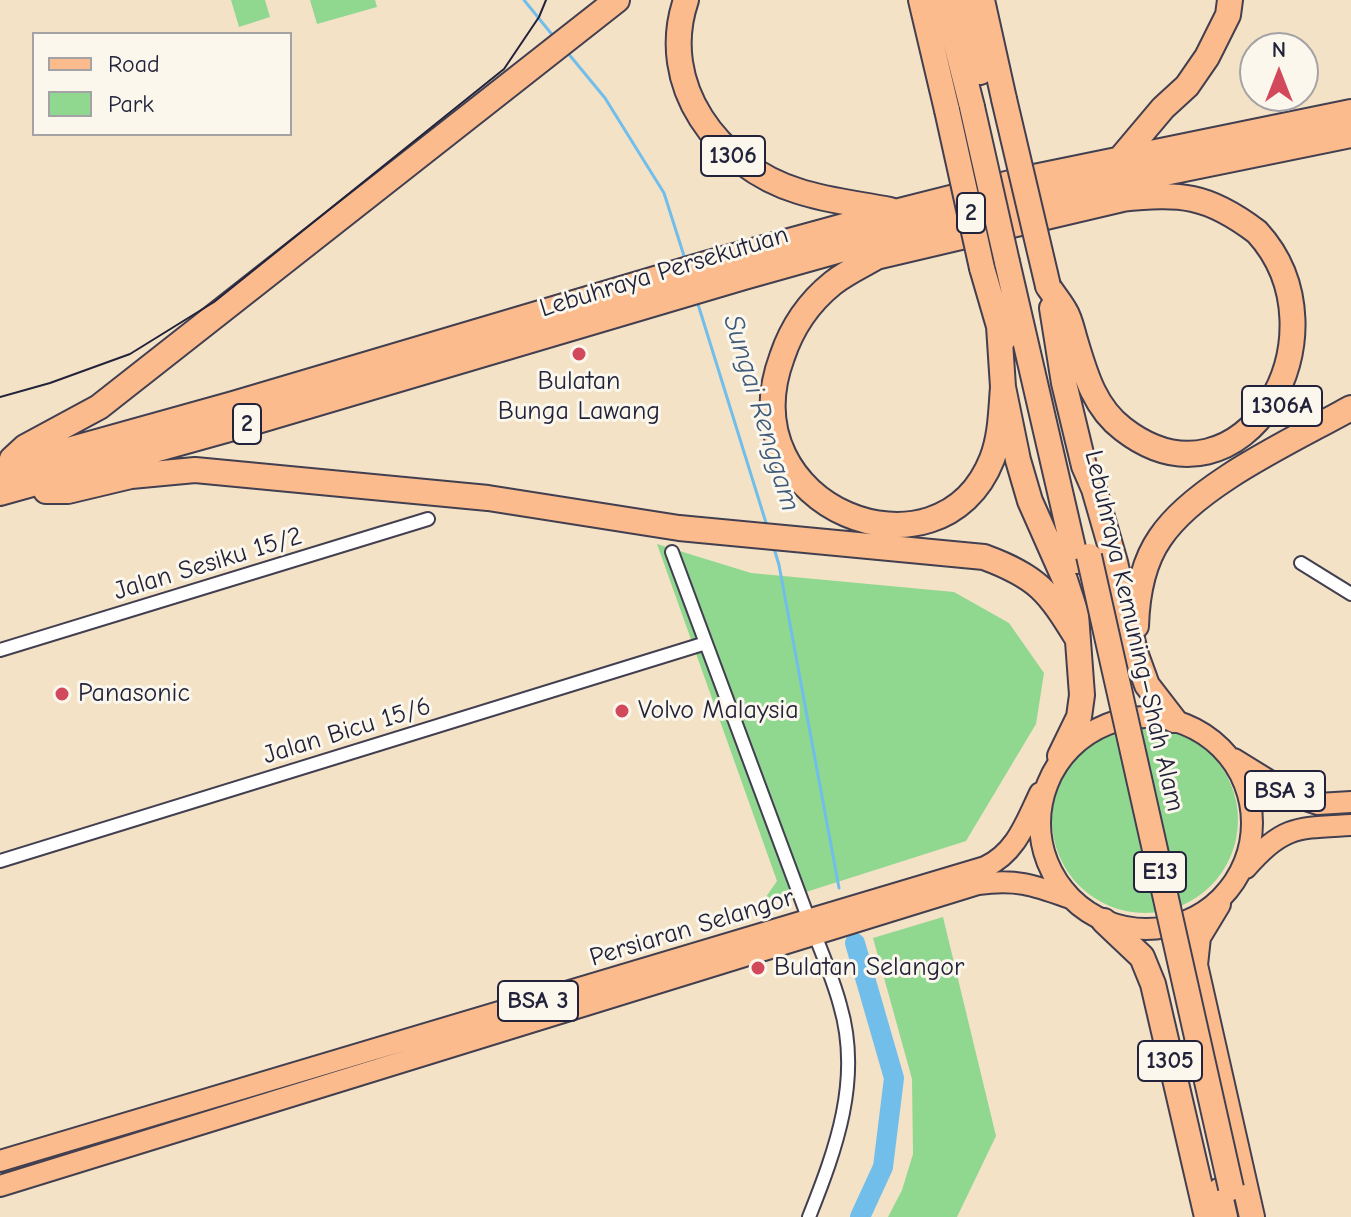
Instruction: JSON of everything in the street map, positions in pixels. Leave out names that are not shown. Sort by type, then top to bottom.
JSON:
[{"type":"highway","points":[[617,0],[111,398],[25,447],[2,480],[68,491],[131,476],[195,470],[488,498],[679,528],[984,557],[1016,569],[1039,585],[1053,599],[1077,638]]},
{"type":"highway","name":"1306","points":[[686,0],[678,38],[681,71],[690,99],[704,126],[730,154],[762,176],[798,191],[895,212]]},
{"type":"highway","points":[[945,0],[988,103],[1048,286],[1064,383],[1084,466],[1094,489],[1115,562],[1135,652],[1147,685],[1174,720]]},
{"type":"highway","points":[[964,0],[988,103]]},
{"type":"highway","points":[[1120,159],[1163,108],[1187,86],[1207,57],[1228,15],[1230,0]]},
{"type":"highway","points":[[920,5],[982,268],[1029,422],[1050,451]]},
{"type":"highway","points":[[985,6],[988,103]]},
{"type":"highway","name":"Lebuhraya Kemuning–Shah Alam","points":[[988,103],[1050,451],[1082,559],[1225,1190],[1225,1217]]},
{"type":"highway","name":"Lebuhraya Persekutuan","points":[[2,480],[363,367],[673,286],[895,212],[1034,177],[1351,112]]},
{"type":"highway","name":"Lebuhraya Persekutuan","points":[[712,274],[744,277],[983,210],[1201,163],[1351,135]]},
{"type":"highway","points":[[744,277],[792,278],[1162,189],[1201,163]]},
{"type":"highway","name":"1306A","points":[[1048,286],[1066,313],[1086,378],[1096,398],[1122,429],[1148,444],[1182,452],[1216,451],[1240,442],[1268,424],[1290,396],[1299,378],[1309,338],[1309,316],[1298,280],[1278,248],[1236,216],[1207,201],[1158,195],[1120,199]]},
{"type":"highway","points":[[880,255],[834,283],[808,307],[794,327],[776,373],[771,402],[773,426],[793,472],[809,491],[829,507],[875,524],[922,522],[948,511],[970,493],[992,460],[999,438],[1003,387]]},
{"type":"highway","name":"Lebuhraya Kemuning–Shah Alam","points":[[1015,260],[1080,518],[1082,559]]},
{"type":"highway","points":[[999,326],[1003,387],[1018,460],[1030,501],[1065,580],[1076,614],[1082,678],[1079,717],[1060,756]]},
{"type":"highway","points":[[1135,652],[1141,582],[1159,539],[1175,520],[1210,488],[1351,408]]},
{"type":"highway","points":[[1080,518],[1084,466]]},
{"type":"highway","points":[[1218,904],[1198,937],[1195,965],[1252,1217]]},
{"type":"highway","name":"1305","points":[[1104,921],[1142,957],[1153,984],[1207,1217]]},
{"type":"highway","name":"Lebuhraya Kemuning–Shah Alam","points":[[1225,1190],[1239,1217]]},
{"type":"main road","points":[[1133,717],[1174,720],[1203,733],[1227,754],[1242,777],[1251,803],[1249,851],[1242,873],[1231,892],[1218,904],[1180,924],[1156,929],[1135,930],[1104,921],[1081,908],[1070,898],[1054,872],[1045,846],[1040,793],[1060,756],[1092,729],[1133,717]]},
{"type":"main road","name":"BSA 3","points":[[1227,754],[1294,796],[1318,804],[1351,802]]},
{"type":"main road","name":"Persiaran Selangor","points":[[0,1186],[812,928],[974,870],[999,860],[1014,845],[1040,793]]},
{"type":"main road","name":"BSA 3","points":[[1242,873],[1260,851],[1287,831],[1351,825]]},
{"type":"main road","name":"Persiaran Selangor","points":[[0,1161],[812,928],[978,884],[1005,880],[1026,882],[1070,898]]},
{"type":"street","name":"Jalan Sesiku 15/2","points":[[0,650],[428,519]]},
{"type":"street","points":[[672,552],[841,1007],[848,1079],[842,1123],[809,1217]]},
{"type":"street","points":[[1301,563],[1351,594]]},
{"type":"street","name":"Jalan Bicu 15/6","points":[[0,861],[706,643]]},
{"type":"green space","points":[[231,0],[265,0],[270,17],[239,27]]},
{"type":"green space","points":[[310,0],[375,0],[377,7],[317,24]]},
{"type":"green space","points":[[657,544],[751,573],[954,592],[1009,623],[1044,673],[1036,724],[966,841],[759,907],[777,881]]},
{"type":"green space","points":[[1145,727],[1181,734],[1211,754],[1231,784],[1238,820],[1231,856],[1211,886],[1181,906],[1145,913],[1109,906],[1079,886],[1059,856],[1052,820],[1059,784],[1079,754],[1109,734]]},
{"type":"green space","points":[[943,917],[996,1136],[957,1217],[888,1217],[902,1190],[913,1154],[912,1079],[873,938]]},
{"type":"waterway","name":"Sungai Renggam","points":[[524,0],[554,37]]},
{"type":"waterway","name":"Sungai Renggam","points":[[567,52],[605,98],[664,193],[685,259]]},
{"type":"waterway","name":"Sungai Renggam","points":[[697,301],[767,526]]},
{"type":"waterway","name":"Sungai Renggam","points":[[773,545],[839,888]]},
{"type":"waterway","name":"Sungai Renggam","points":[[855,943],[894,1078],[883,1167],[860,1217]]},
{"type":"tram line","points":[[0,397],[50,383],[130,354],[214,302],[504,69],[539,17],[546,0]]},
{"type":"place","name":"Bulatan Bunga Lawang","points":[[579,354]]},
{"type":"place","name":"Panasonic","points":[[62,694]]},
{"type":"place","name":"Volvo Malaysia","points":[[622,711]]},
{"type":"place","name":"Bulatan Selangor","points":[[758,968]]}]
